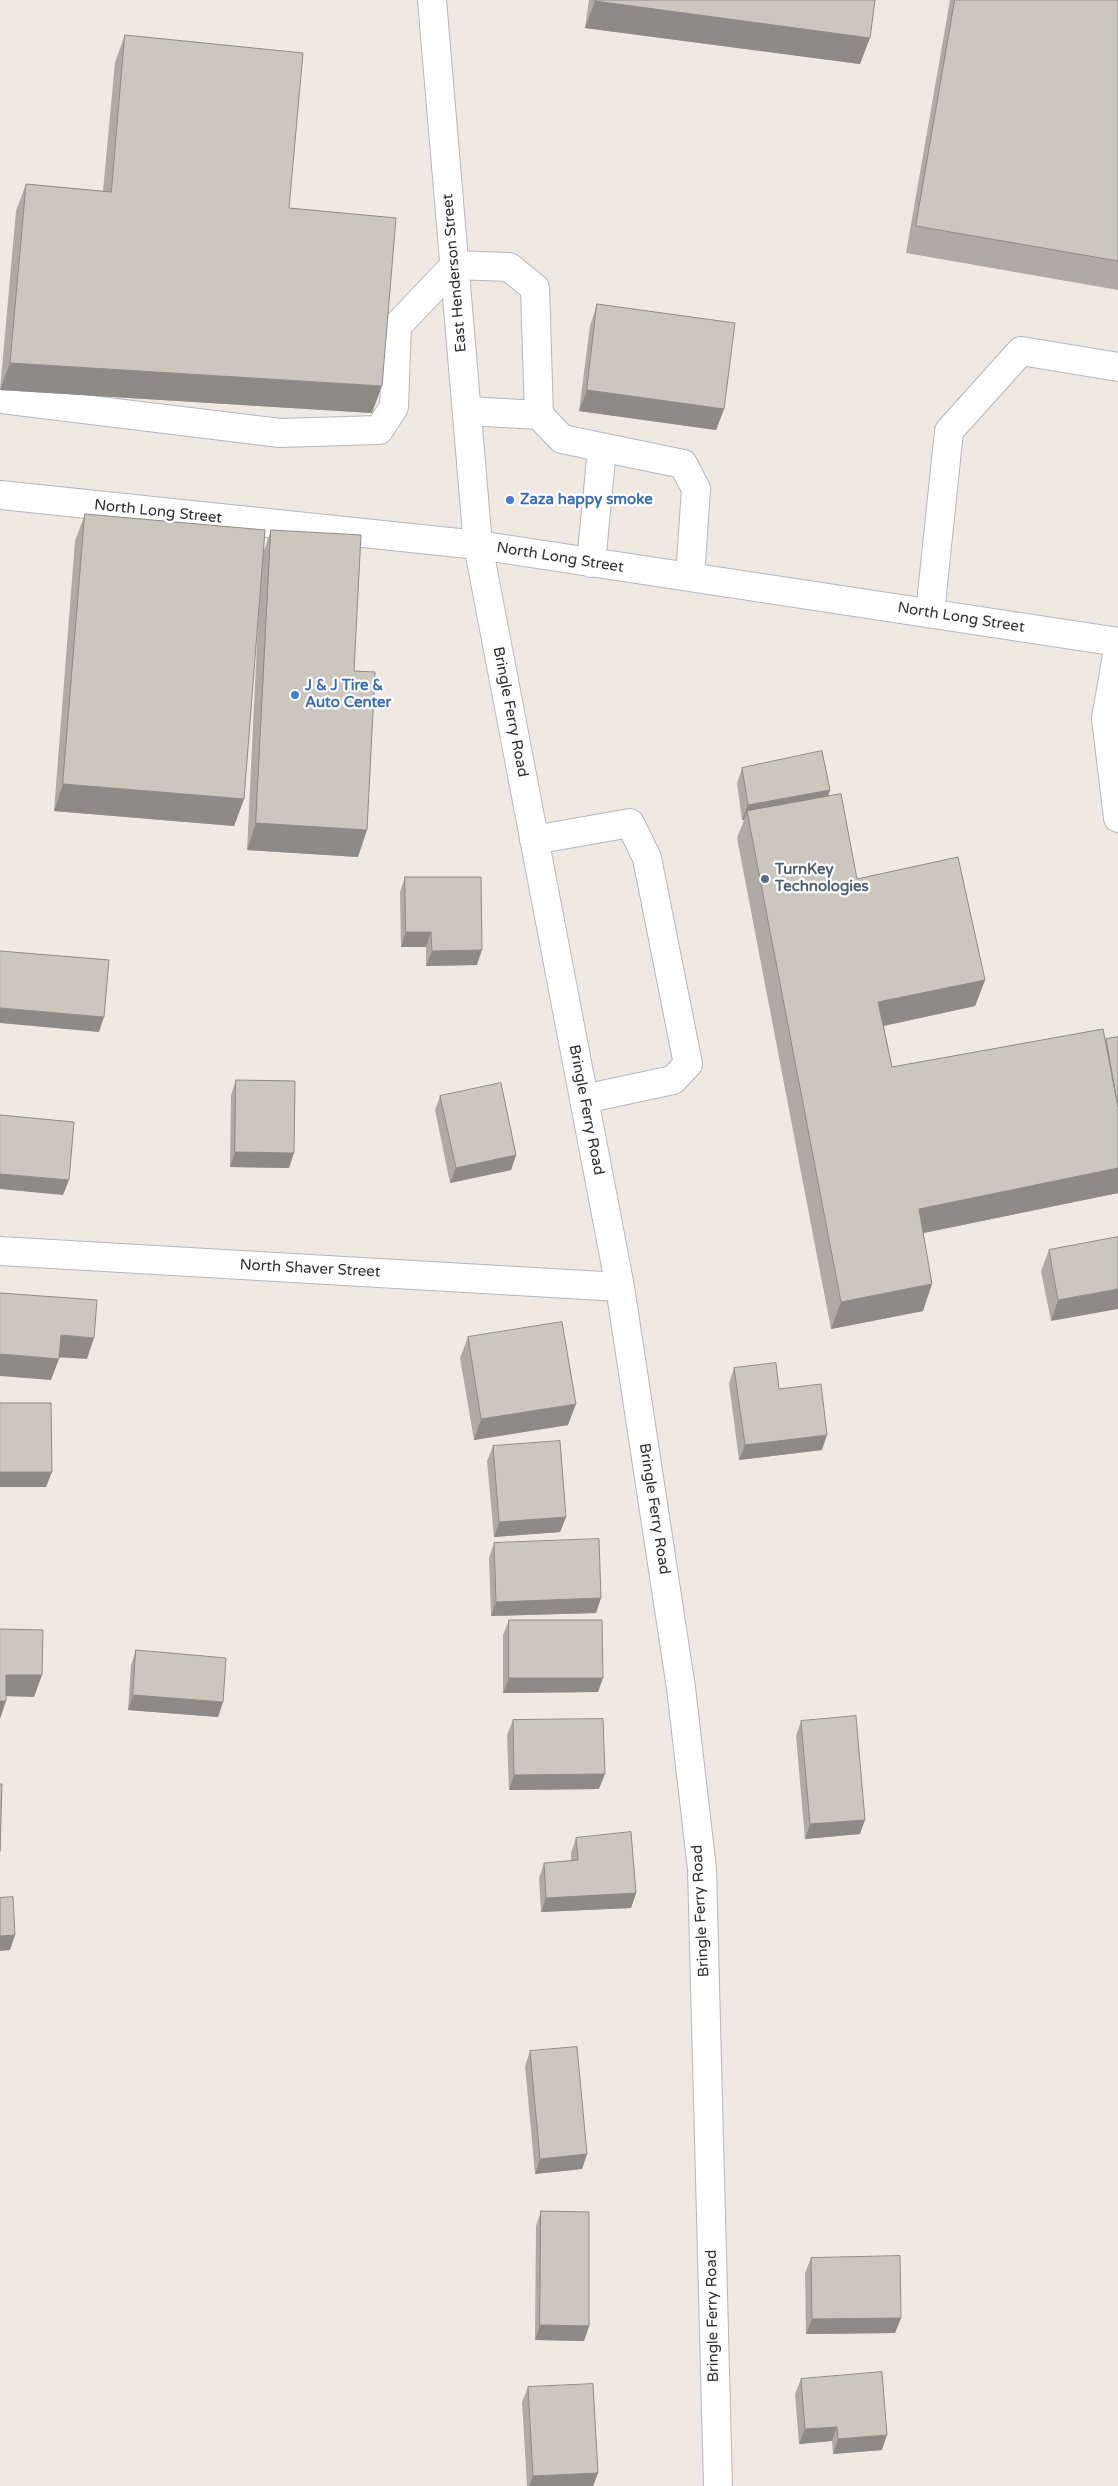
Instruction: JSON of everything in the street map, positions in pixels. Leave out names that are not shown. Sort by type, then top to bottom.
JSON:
[{"type":"street","name":"East Henderson Street","points":[[432,0],[478,546]]},
{"type":"street","points":[[0,399],[280,433],[379,430],[394,407],[397,326],[455,265],[510,267],[535,288],[539,414],[562,439],[602,449],[683,464],[696,488],[690,577]]},
{"type":"street","points":[[930,614],[949,430],[1021,352],[1118,367]]},
{"type":"street","points":[[467,411],[539,414]]},
{"type":"street","points":[[592,563],[602,449]]},
{"type":"street","name":"North Long Street","points":[[0,496],[478,546],[1118,642]]},
{"type":"street","name":"Bringle Ferry Road","points":[[478,546],[620,1286],[681,1688],[702,1868],[718,2486]]},
{"type":"street","points":[[1118,650],[1106,718],[1116,785],[1118,818]]},
{"type":"street","points":[[534,840],[630,823],[647,858],[688,1064],[673,1080],[584,1100]]},
{"type":"street","name":"North Shaver Street","points":[[0,1251],[620,1286]]},
{"type":"building","points":[[595,0],[875,0],[870,38]]},
{"type":"building","points":[[955,0],[1118,0],[1118,261],[916,226]]},
{"type":"building","points":[[125,35],[303,53],[289,208],[396,218],[382,386],[10,363],[26,184],[111,192]]},
{"type":"building","points":[[597,304],[735,323],[724,409],[587,390]]},
{"type":"building","points":[[85,514],[265,530],[244,799],[63,784]]},
{"type":"building","points":[[271,530],[361,535],[354,671],[375,672],[367,830],[256,823]]},
{"type":"building","points":[[822,751],[830,790],[748,805],[742,768]]},
{"type":"building","points":[[841,794],[857,879],[958,857],[985,980],[878,1002],[892,1067],[1103,1029],[1118,1107],[1118,1168],[919,1209],[932,1284],[841,1302],[747,811]]},
{"type":"building","points":[[405,877],[481,877],[482,950],[432,951],[431,932],[406,932]]},
{"type":"building","points":[[0,951],[109,960],[104,1017],[0,1008]]},
{"type":"building","points":[[1118,1037],[1118,1107],[1106,1039]]},
{"type":"building","points":[[236,1080],[295,1081],[294,1153],[235,1152]]},
{"type":"building","points":[[501,1083],[516,1155],[456,1168],[440,1096]]},
{"type":"building","points":[[0,1115],[74,1122],[69,1180],[0,1174]]},
{"type":"building","points":[[1118,1237],[1118,1289],[1058,1300],[1049,1250]]},
{"type":"building","points":[[0,1293],[97,1300],[94,1338],[61,1335],[59,1359],[0,1354]]},
{"type":"building","points":[[562,1322],[576,1404],[481,1419],[468,1337]]},
{"type":"building","points":[[776,1363],[779,1389],[821,1384],[827,1435],[745,1445],[734,1368]]},
{"type":"building","points":[[0,1403],[51,1403],[52,1472],[0,1472]]},
{"type":"building","points":[[560,1441],[566,1517],[499,1522],[493,1446]]},
{"type":"building","points":[[599,1539],[601,1598],[496,1602],[494,1543]]},
{"type":"building","points":[[509,1620],[602,1620],[603,1678],[509,1678]]},
{"type":"building","points":[[0,1629],[43,1630],[42,1675],[6,1675],[6,1701],[0,1701]]},
{"type":"building","points":[[136,1650],[226,1658],[223,1702],[133,1695]]},
{"type":"building","points":[[856,1716],[865,1820],[810,1824],[801,1721]]},
{"type":"building","points":[[603,1719],[605,1774],[514,1775],[513,1720]]},
{"type":"building","points":[[0,1784],[2,1784],[0,1851]]},
{"type":"building","points":[[631,1832],[636,1893],[546,1898],[544,1863],[578,1860],[576,1838]]},
{"type":"building","points":[[13,1897],[15,1935],[0,1936],[0,1898]]},
{"type":"building","points":[[577,2047],[587,2154],[540,2159],[530,2051]]},
{"type":"building","points":[[541,2211],[589,2212],[589,2326],[540,2325]]},
{"type":"building","points":[[900,2256],[901,2318],[812,2319],[811,2258]]},
{"type":"building","points":[[882,2372],[887,2435],[838,2439],[837,2427],[805,2429],[801,2379]]},
{"type":"building","points":[[593,2384],[598,2473],[533,2476],[528,2387]]},
{"type":"place","name":"Zaza happy smoke","points":[[510,500]]},
{"type":"place","name":"J & J Tire & Auto Center","points":[[295,695]]},
{"type":"place","name":"TurnKey Technologies","points":[[765,879]]}]
